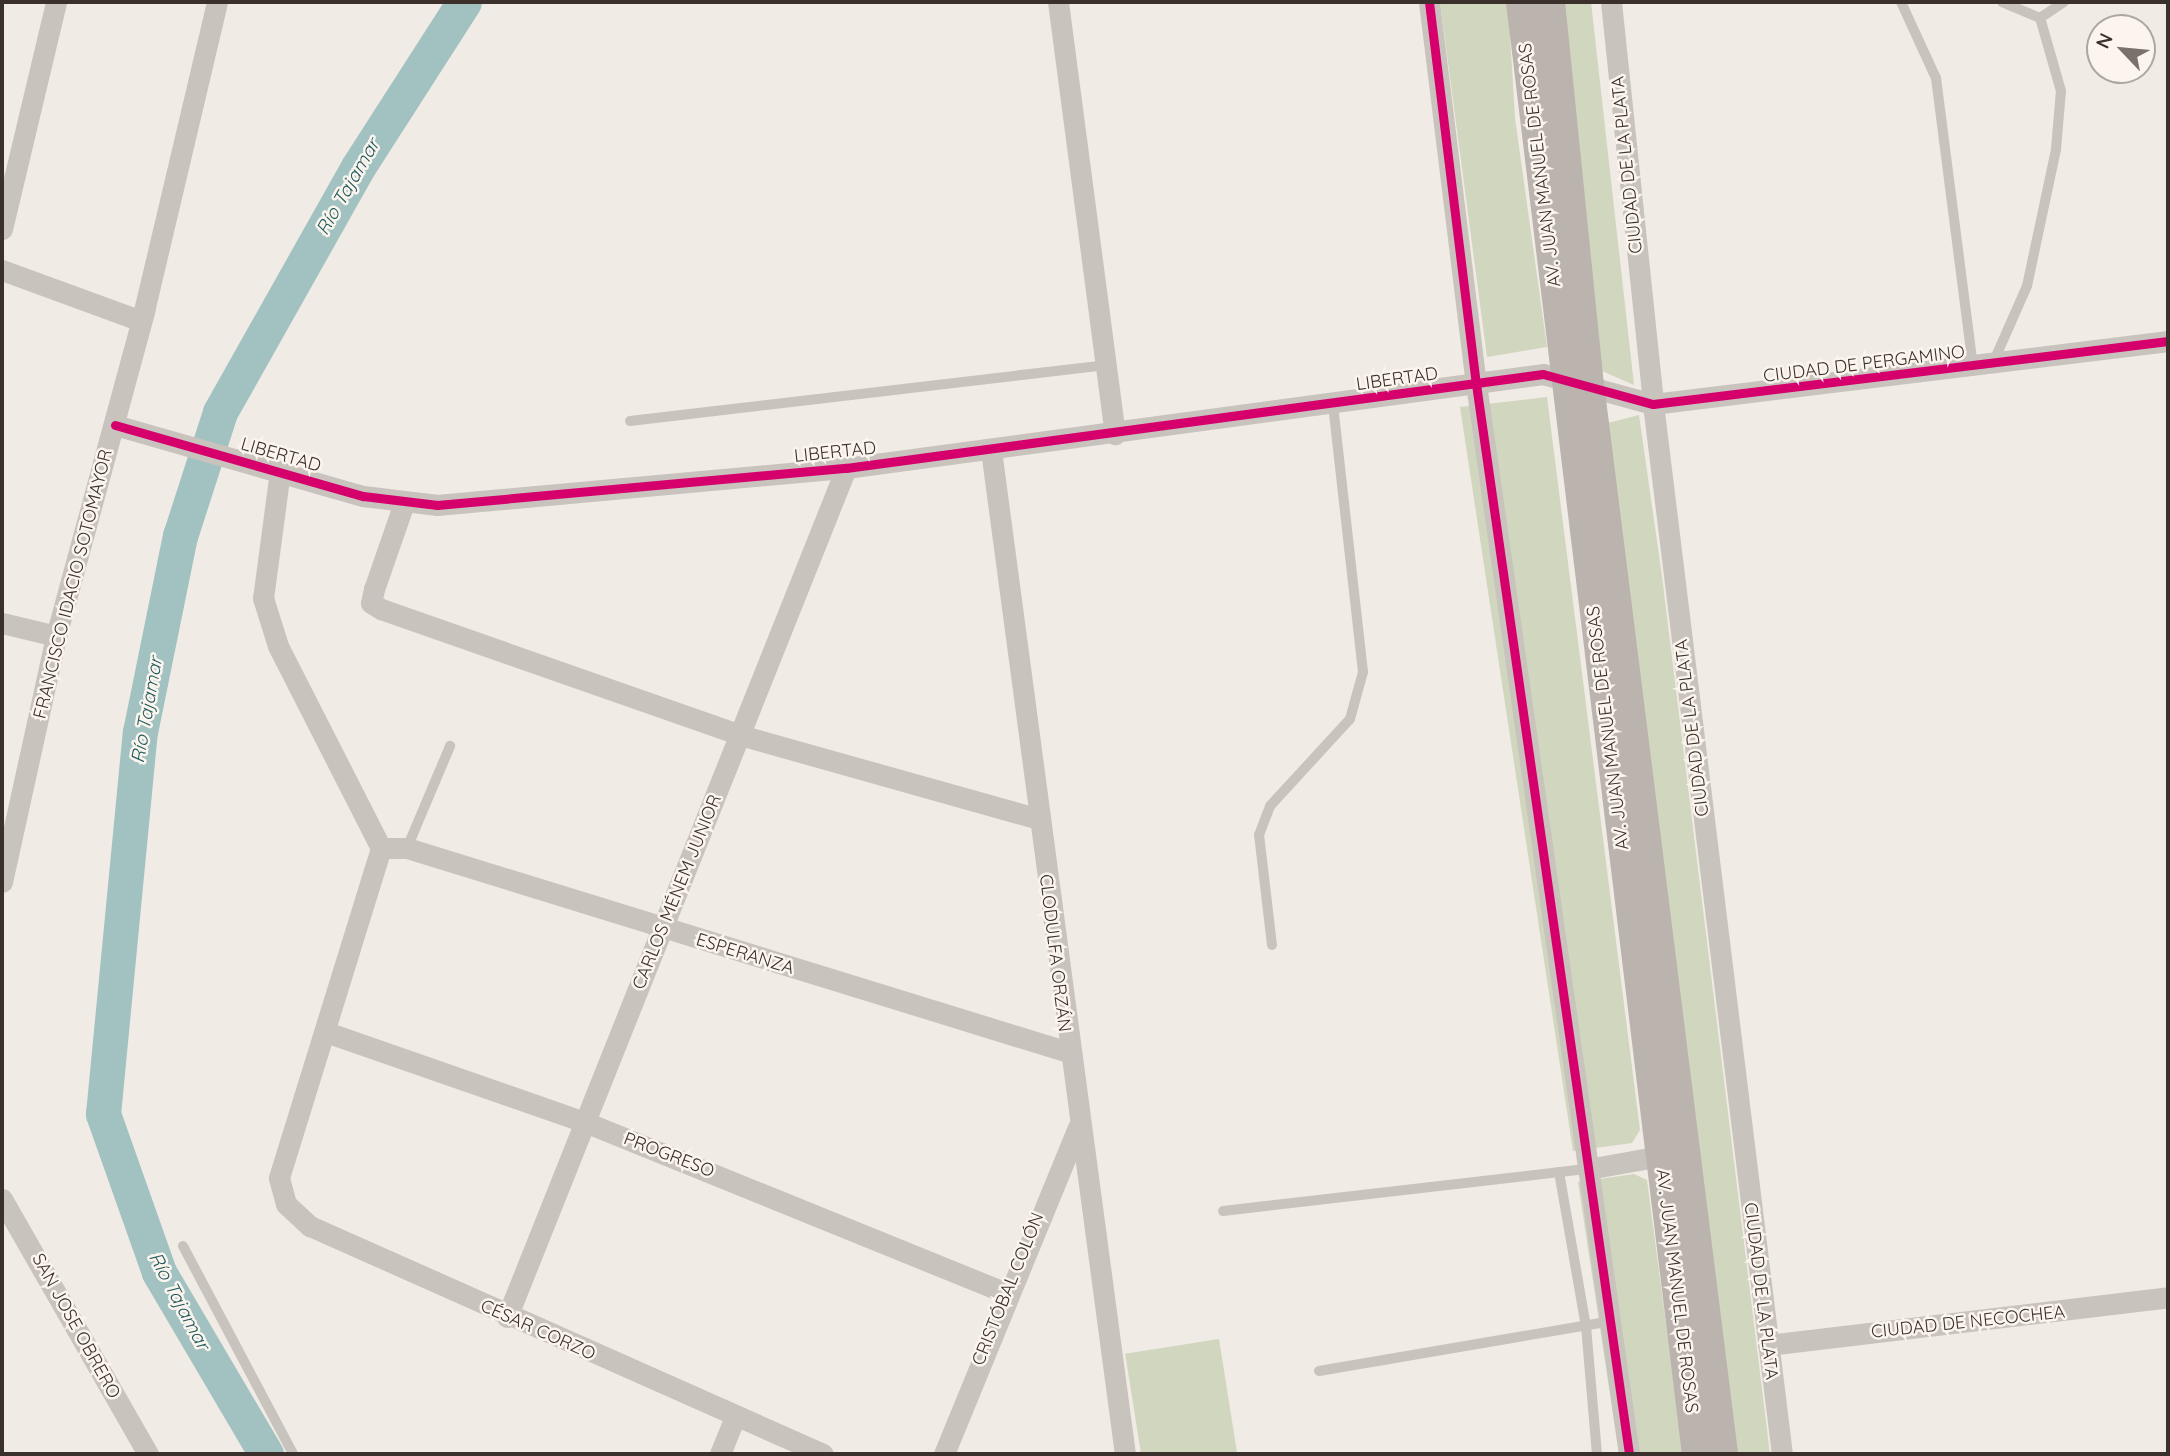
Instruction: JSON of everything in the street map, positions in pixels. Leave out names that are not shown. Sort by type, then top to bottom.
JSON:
[{"type":"main road","name":"AV. JUAN MANUEL DE ROSAS","points":[[1521,2],[1577,381],[1723,1454]]},
{"type":"main road","name":"AV. JUAN MANUEL DE ROSAS","points":[[1550,2],[1577,381],[1660,1156],[1697,1454]]},
{"type":"street","points":[[2,229],[56,2]]},
{"type":"street","name":"FRANCISCO IDACIO SOTOMAYOR","points":[[2,882],[56,636],[115,425],[217,2]]},
{"type":"street","points":[[1058,2],[1115,434]]},
{"type":"street","points":[[1429,2],[1476,384],[1629,1454]]},
{"type":"street","name":"CIUDAD DE LA PLATA","points":[[1611,2],[1653,404],[1782,1454]]},
{"type":"street","points":[[2,270],[141,321]]},
{"type":"street","name":"CIUDAD DE PERGAMINO","points":[[1577,381],[1653,404],[1982,366],[2168,341]]},
{"type":"street","name":"LIBERTAD","points":[[115,425],[404,503],[437,505],[846,468],[1115,434],[1543,374],[1577,381]]},
{"type":"street","name":"CLODULFA ORZÁN","points":[[991,450],[1078,1127],[1125,1454]]},
{"type":"street","name":"CARLOS MÉNEM JUNIOR","points":[[507,1317],[846,468]]},
{"type":"street","points":[[280,471],[262,598],[278,646],[381,848],[326,1032]]},
{"type":"street","points":[[404,503],[374,589],[371,603],[381,609],[740,735],[1038,819]]},
{"type":"street","points":[[2,623],[56,636]]},
{"type":"street","name":"ESPERANZA","points":[[381,848],[407,848],[1068,1052]]},
{"type":"street","name":"PROGRESO","points":[[326,1032],[585,1122],[1006,1293]]},
{"type":"street","name":"CÉSAR CORZO","points":[[326,1032],[279,1178],[297,1219],[507,1317],[822,1454]]},
{"type":"street","name":"CRISTÓBAL COLÓN","points":[[944,1454],[1006,1293],[1078,1127]]},
{"type":"street","points":[[1588,1169],[1660,1156]]},
{"type":"street","name":"SAN JOSE OBRERO","points":[[2,1199],[148,1454]]},
{"type":"street","name":"CIUDAD DE NECOCHEA","points":[[1768,1345],[2168,1297]]},
{"type":"street","points":[[720,1454],[735,1417]]},
{"type":"lane","points":[[1901,2],[1936,78],[1982,366]]},
{"type":"lane","points":[[2002,2],[2040,18]]},
{"type":"lane","points":[[2040,18],[2064,2]]},
{"type":"lane","points":[[1982,366],[2027,286],[2056,149],[2061,91],[2040,18]]},
{"type":"lane","points":[[630,421],[1106,365]]},
{"type":"lane","points":[[1272,945],[1259,835],[1270,806],[1350,719],[1363,672],[1334,404]]},
{"type":"lane","points":[[407,848],[450,746]]},
{"type":"lane","points":[[1223,1211],[1588,1169]]},
{"type":"lane","points":[[1559,1172],[1586,1326],[1597,1454]]},
{"type":"lane","points":[[183,1246],[293,1454]]},
{"type":"lane","points":[[1319,1371],[1612,1321]]},
{"type":"green space","points":[[1440,2],[1508,2],[1515,118],[1547,347],[1487,357]]},
{"type":"green space","points":[[1558,2],[1591,2],[1634,385],[1595,368]]},
{"type":"green space","points":[[1547,397],[1640,1130],[1632,1143],[1573,1151],[1460,407]]},
{"type":"green space","points":[[1639,415],[1662,576],[1770,1454],[1735,1454],[1604,424]]},
{"type":"green space","points":[[1634,1174],[1647,1180],[1683,1454],[1619,1454],[1578,1182]]},
{"type":"green space","points":[[1219,1339],[1237,1454],[1141,1454],[1125,1354]]},
{"type":"waterway","name":"Río Tajamar","points":[[266,1454],[159,1272],[103,1114],[140,732],[180,536],[220,412],[358,167],[464,2]]},
{"type":"cycle path","points":[[1429,2],[1476,384],[1629,1454]]},
{"type":"cycle path","points":[[115,425],[363,496],[437,505],[846,468],[1543,374],[1653,404],[2168,341]]}]
